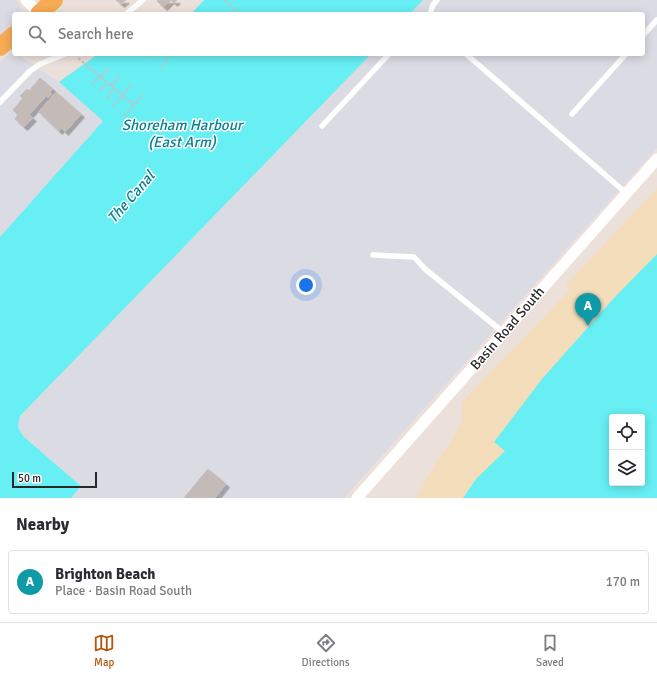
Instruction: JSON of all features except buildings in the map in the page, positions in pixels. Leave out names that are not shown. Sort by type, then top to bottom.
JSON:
[{"type":"main road","points":[[41,12],[54,0]]},
{"type":"main road","points":[[0,47],[12,37]]},
{"type":"street","points":[[26,0],[37,12]]},
{"type":"street","name":"Basin Road South","points":[[357,498],[657,159]]},
{"type":"lane","points":[[128,12],[143,0]]},
{"type":"lane","points":[[431,12],[433,5],[437,0]]},
{"type":"lane","points":[[645,33],[657,20]]},
{"type":"lane","points":[[0,102],[30,71],[40,64],[60,56]]},
{"type":"lane","points":[[322,126],[387,56]]},
{"type":"lane","points":[[468,56],[626,193]]},
{"type":"lane","points":[[572,114],[624,56]]},
{"type":"lane","points":[[373,255],[414,257],[425,269],[503,332]]},
{"type":"path","points":[[225,0],[237,12]]},
{"type":"path","points":[[161,67],[169,57],[168,56]]},
{"type":"path","points":[[78,58],[134,105]]},
{"type":"path","points":[[92,85],[109,68]]},
{"type":"path","points":[[111,86],[120,75]]},
{"type":"path","points":[[100,91],[107,83]]},
{"type":"path","points":[[113,106],[132,84]]},
{"type":"path","points":[[107,98],[115,89]]},
{"type":"path","points":[[124,116],[143,95]]},
{"type":"shaded area","points":[[0,0],[16,0],[20,5],[21,12],[12,12],[12,27],[0,37]]},
{"type":"shaded area","points":[[423,0],[657,0],[657,148],[344,498],[71,498],[81,485],[23,436],[18,427],[20,416],[369,56],[645,56],[645,12],[412,12]]},
{"type":"shaded area","points":[[12,51],[12,56],[20,56],[59,82],[103,121],[0,237],[0,62]]},
{"type":"sand","points":[[657,188],[657,309],[534,498],[416,498],[434,466],[453,439],[462,420],[462,402],[569,291],[566,285]]},
{"type":"water","points":[[204,0],[423,0],[412,12],[193,12]]},
{"type":"water","name":"Shoreham Harbour (East Arm)","points":[[95,56],[369,56],[20,416],[18,427],[23,436],[81,486],[71,498],[0,498],[0,237],[103,121],[59,82]]},
{"type":"water","points":[[657,254],[657,498],[463,498],[476,479],[505,451],[494,442],[542,379],[615,297]]},
{"type":"place","name":"Brighton Beach","points":[[588,326]]},
{"type":"water label","name":"The Canal","points":[[131,197]]}]
